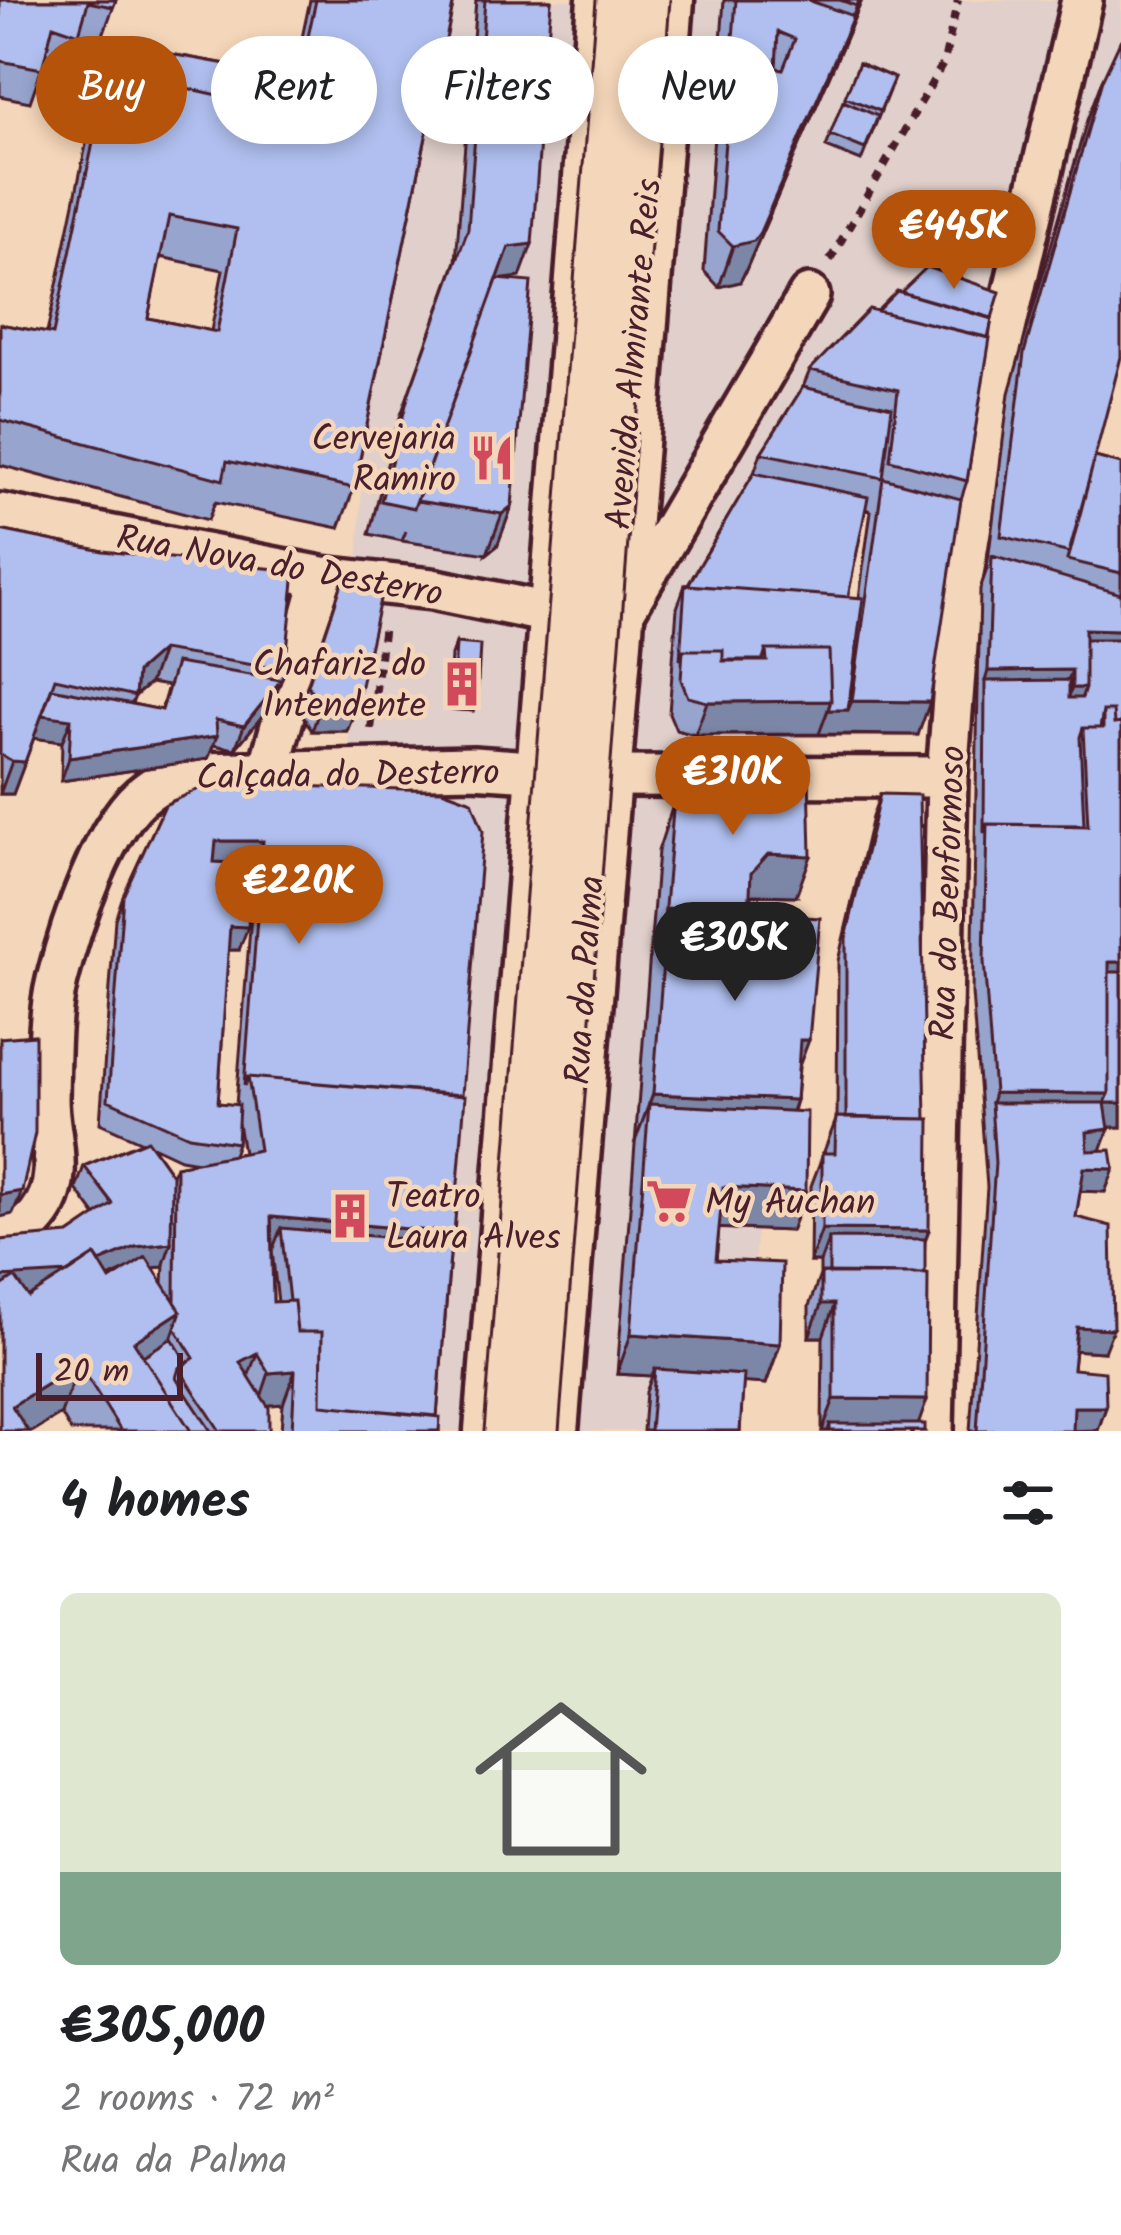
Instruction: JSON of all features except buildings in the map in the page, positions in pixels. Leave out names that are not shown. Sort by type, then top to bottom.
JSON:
[{"type":"main road","name":"Avenida Almirante Reis","points":[[584,626],[608,0]]},
{"type":"main road","name":"Avenida Almirante Reis","points":[[584,626],[663,0]]},
{"type":"main road","name":"Rua da Palma","points":[[547,1431],[573,774],[584,626]]},
{"type":"main road","name":"Rua da Palma","points":[[495,1431],[573,774]]},
{"type":"street","name":"Rua do Benformoso","points":[[933,1431],[947,777],[962,580],[998,358],[1082,0]]},
{"type":"street","name":"Rua da Palma","points":[[584,626],[809,296]]},
{"type":"street","name":"Rua Nova do Desterro","points":[[0,514],[322,577],[432,589],[584,626]]},
{"type":"street","points":[[268,772],[322,577]]},
{"type":"street","name":"Calçada do Desterro","points":[[0,1238],[16,1236],[39,1217],[54,1176],[48,1102],[56,984],[83,903],[122,815],[166,779],[199,772],[473,767],[573,774],[947,777]]},
{"type":"path","points":[[809,296],[944,62],[958,0]]},
{"type":"path","points":[[384,627],[371,729],[392,729]]},
{"type":"shaded area","points":[[386,0],[1121,0],[1121,235],[1046,455],[821,409],[741,1431],[315,1431]]},
{"type":"tram line","points":[[484,1431],[596,0]]},
{"type":"tram line","points":[[559,1431],[670,0]]},
{"type":"place","name":"Cervejaria Ramiro","points":[[492,458]]},
{"type":"place","name":"Chafariz do Intendente","points":[[462,684]]},
{"type":"place","name":"My Auchan","points":[[669,1201]]},
{"type":"place","name":"Teatro Laura Alves","points":[[350,1216]]}]
